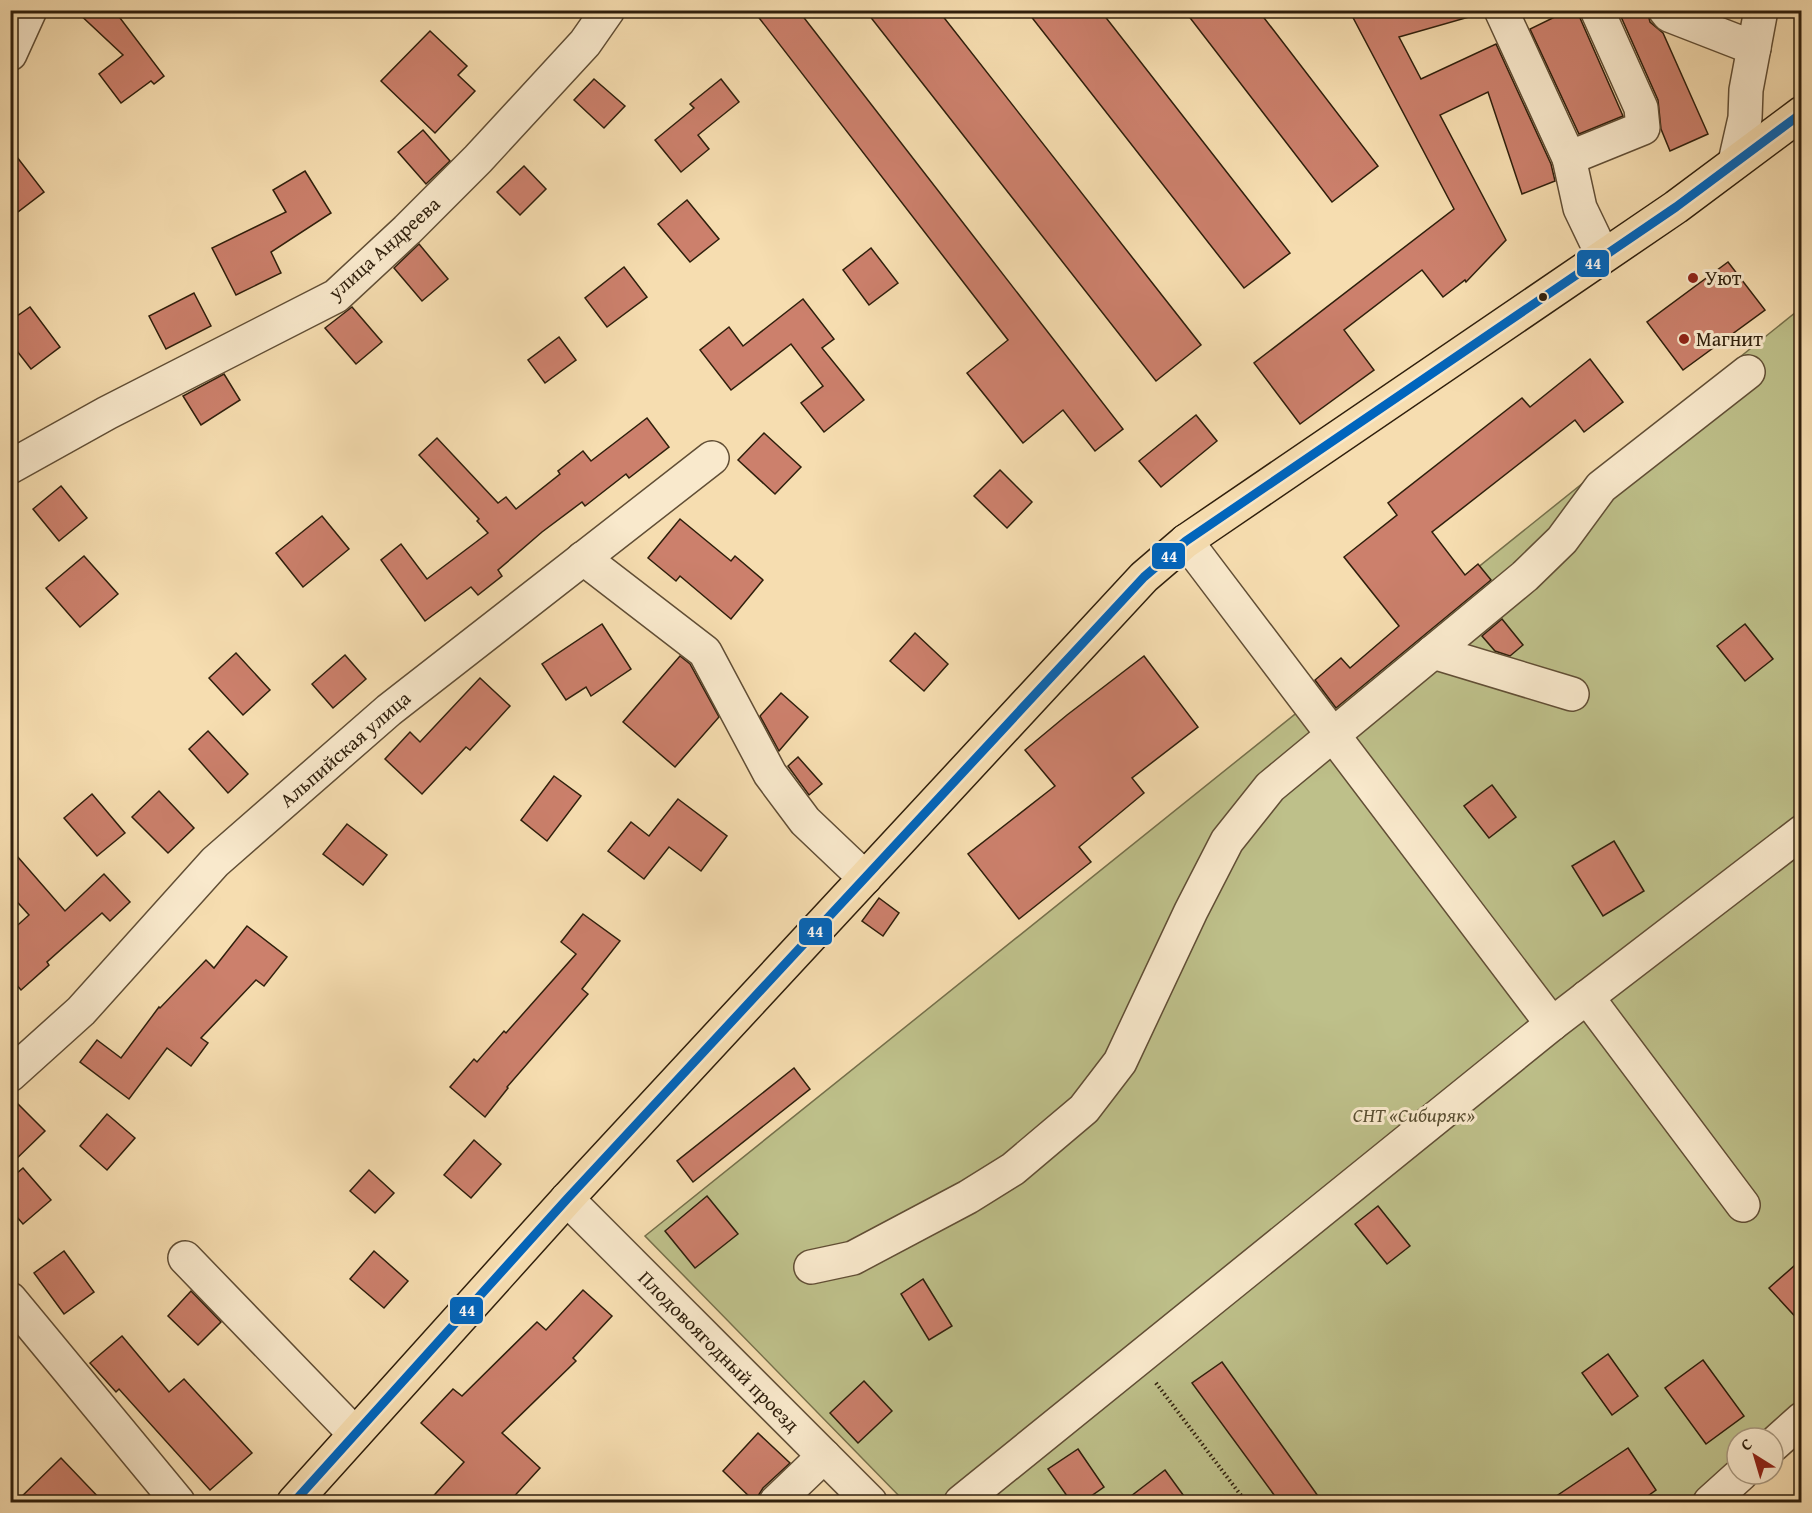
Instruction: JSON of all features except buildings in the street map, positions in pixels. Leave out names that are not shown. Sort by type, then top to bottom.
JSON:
[{"type":"main road","points":[[294,1503],[567,1199],[1144,577],[1186,541],[1676,207],[1802,113]]},
{"type":"street","points":[[10,54],[30,10]]},
{"type":"street","name":"улица Андреева","points":[[10,467],[128,402],[336,296],[478,159],[585,43],[608,10]]},
{"type":"street","points":[[1502,10],[1569,158],[1580,208],[1603,256]]},
{"type":"street","points":[[1569,158],[1643,129],[1641,108],[1597,10]]},
{"type":"street","points":[[1665,10],[1669,15],[1754,48]]},
{"type":"street","points":[[1735,162],[1745,118],[1746,90],[1761,10]]},
{"type":"street","points":[[811,1267],[853,1258],[968,1197],[1013,1169],[1084,1109],[1120,1062],[1186,921],[1227,841],[1270,787],[1525,576],[1562,540],[1601,487],[1748,372]]},
{"type":"street","name":"Альпийская улица","points":[[10,1075],[81,1011],[215,862],[389,710],[712,458]]},
{"type":"street","points":[[1186,541],[1552,1024]]},
{"type":"street","points":[[583,558],[705,652],[770,774],[805,821],[865,878]]},
{"type":"street","points":[[1434,652],[1572,694]]},
{"type":"street","points":[[961,1503],[1552,1024],[1802,832]]},
{"type":"street","points":[[1587,997],[1743,1205]]},
{"type":"street","name":"Плодовоягодный проезд","points":[[567,1199],[870,1503]]},
{"type":"street","points":[[185,1258],[355,1434]]},
{"type":"street","points":[[10,1299],[178,1503]]},
{"type":"street","points":[[1785,1434],[1802,1419]]},
{"type":"street","points":[[776,1503],[824,1456]]},
{"type":"street","points":[[1710,1503],[1728,1486]]},
{"type":"path","points":[[1149,1374],[1245,1503]]},
{"type":"green space","name":"СНТ «Сибиряк»","points":[[1801,308],[1801,1398],[1771,1426],[1725,1426],[1725,1468],[1687,1502],[905,1502],[645,1236]]},
{"type":"transit line","name":"44","points":[[294,1502],[567,1199],[1144,577],[1186,541],[1676,207],[1802,113]]},
{"type":"place","name":"Уют","points":[[1693,278]]},
{"type":"place","name":"Магнит","points":[[1684,339]]}]
